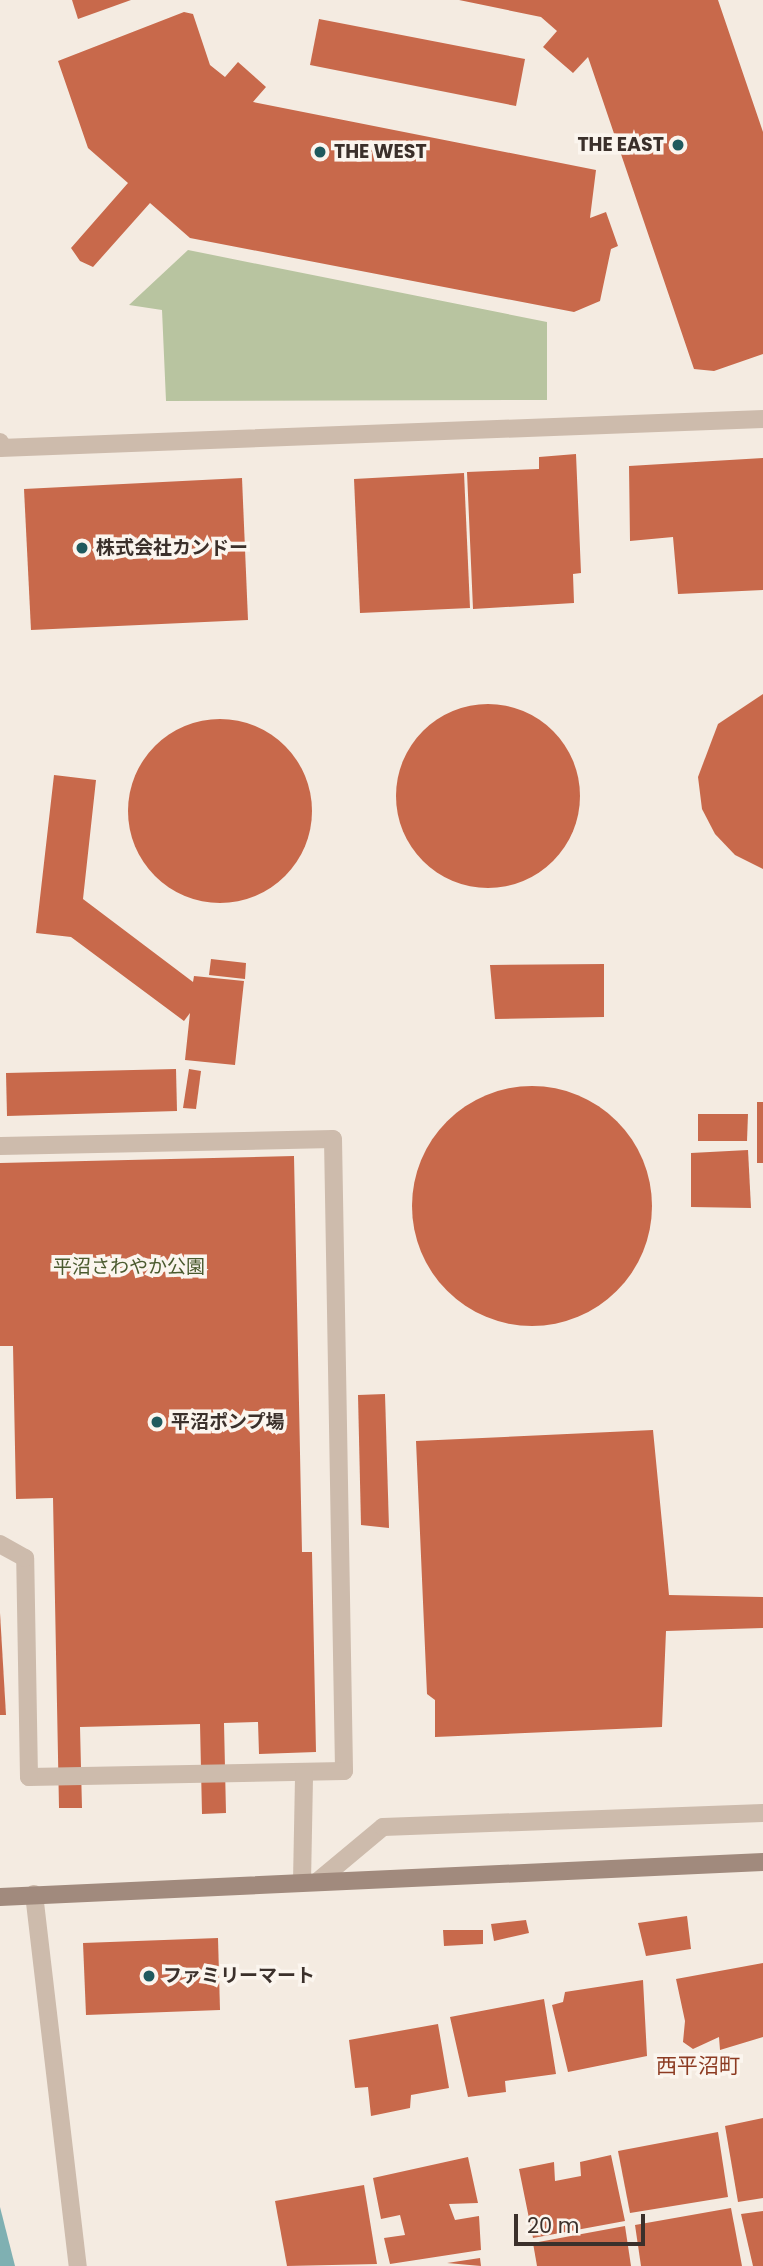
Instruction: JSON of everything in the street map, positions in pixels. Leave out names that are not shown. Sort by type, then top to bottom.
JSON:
[{"type":"street","points":[[0,442],[0,448],[763,419]]},
{"type":"street","points":[[0,1146],[334,1139],[344,1770],[304,1775],[29,1777],[25,1558],[0,1544]]},
{"type":"street","points":[[304,1775],[310,1882]]},
{"type":"street","points":[[310,1882],[383,1827],[763,1813]]},
{"type":"street","points":[[0,1897],[763,1862]]},
{"type":"street","points":[[34,1894],[78,2266]]},
{"type":"green space","points":[[188,250],[547,322],[547,400],[166,401],[162,310],[129,305]]},
{"type":"water","points":[[0,2207],[15,2266],[0,2266]]},
{"type":"building","points":[[72,0],[131,0],[78,19]]},
{"type":"building","name":"THE EAST","points":[[459,0],[718,0],[763,132],[763,354],[714,371],[694,369],[588,57],[573,73],[543,47],[557,31],[541,17]]},
{"type":"building","name":"THE WEST","points":[[184,12],[193,14],[210,65],[225,77],[238,62],[266,87],[253,102],[596,170],[590,218],[606,212],[618,246],[611,249],[600,301],[574,312],[190,238],[150,203],[93,267],[80,261],[71,248],[128,183],[88,148],[58,61]]},
{"type":"building","points":[[319,19],[525,59],[516,106],[310,65]]},
{"type":"building","points":[[576,454],[581,573],[573,574],[574,603],[473,609],[467,472],[539,469],[539,457]]},
{"type":"building","points":[[763,458],[763,590],[678,594],[673,537],[630,541],[629,466]]},
{"type":"building","points":[[464,473],[470,608],[360,613],[354,479]]},
{"type":"building","points":[[242,478],[248,620],[31,630],[24,489]]},
{"type":"building","points":[[763,694],[763,869],[735,855],[715,834],[702,809],[698,777],[718,724]]},
{"type":"building","points":[[488,704],[523,711],[553,731],[573,761],[580,796],[573,831],[553,861],[523,881],[488,888],[453,881],[423,861],[403,831],[396,796],[403,761],[423,731],[453,711]]},
{"type":"building","points":[[220,719],[255,726],[285,746],[305,776],[312,811],[305,846],[285,876],[255,896],[220,903],[185,896],[155,876],[135,846],[128,811],[135,776],[155,746],[185,726]]},
{"type":"building","points":[[54,775],[96,780],[83,899],[193,982],[194,976],[244,981],[235,1065],[185,1060],[190,1013],[184,1021],[71,937],[36,933]]},
{"type":"building","points":[[211,959],[246,963],[245,979],[209,975]]},
{"type":"building","points":[[604,964],[604,1017],[495,1019],[490,965]]},
{"type":"building","points":[[176,1069],[177,1111],[7,1116],[6,1073]]},
{"type":"building","points":[[189,1069],[201,1071],[196,1109],[183,1108]]},
{"type":"building","points":[[520,1086],[544,1086],[589,1100],[617,1121],[632,1139],[643,1160],[650,1183],[650,1229],[643,1252],[632,1273],[617,1291],[589,1312],[567,1321],[544,1326],[520,1326],[475,1312],[456,1299],[439,1282],[426,1263],[417,1241],[412,1218],[412,1194],[426,1149],[439,1130],[456,1113],[475,1100],[497,1091]]},
{"type":"building","points":[[757,1102],[763,1102],[763,1163],[757,1163]]},
{"type":"building","points":[[698,1114],[748,1114],[747,1141],[698,1141]]},
{"type":"building","points":[[748,1150],[751,1208],[691,1207],[691,1153]]},
{"type":"building","name":"平沼ポンプ場","points":[[294,1156],[302,1552],[312,1552],[316,1752],[259,1754],[258,1722],[224,1723],[226,1813],[202,1814],[200,1724],[80,1727],[82,1808],[59,1808],[53,1498],[16,1499],[13,1346],[0,1346],[0,1163]]},
{"type":"building","points":[[385,1394],[389,1528],[361,1525],[358,1395]]},
{"type":"building","points":[[653,1430],[669,1595],[763,1597],[763,1628],[666,1631],[662,1727],[435,1737],[435,1700],[427,1694],[416,1441]]},
{"type":"building","points":[[0,1613],[6,1715],[0,1715]]},
{"type":"building","points":[[687,1916],[691,1949],[646,1956],[638,1923]]},
{"type":"building","points":[[526,1920],[529,1933],[494,1941],[491,1924]]},
{"type":"building","points":[[443,1930],[483,1930],[483,1944],[444,1946]]},
{"type":"building","points":[[218,1938],[220,2010],[86,2015],[83,1943]]},
{"type":"building","points":[[763,1963],[763,2037],[720,2050],[719,2037],[693,2049],[683,2042],[685,2021],[676,1979]]},
{"type":"building","points":[[643,1980],[647,2056],[568,2072],[552,2005],[563,2002],[565,1992]]},
{"type":"building","points":[[544,1999],[556,2074],[505,2081],[506,2092],[468,2097],[450,2017]]},
{"type":"building","points":[[438,2024],[449,2088],[411,2095],[410,2108],[371,2116],[368,2087],[355,2088],[349,2040]]},
{"type":"building","points":[[763,2118],[763,2198],[738,2202],[725,2126]]},
{"type":"building","points":[[718,2132],[728,2197],[630,2213],[618,2151]]},
{"type":"building","points":[[611,2155],[625,2221],[533,2238],[519,2169],[554,2162],[555,2181],[581,2176],[580,2162]]},
{"type":"building","points":[[468,2157],[478,2203],[449,2204],[455,2220],[479,2216],[481,2250],[390,2264],[384,2238],[405,2235],[400,2215],[381,2219],[373,2178]]},
{"type":"building","points":[[364,2185],[377,2264],[287,2266],[275,2201]]},
{"type":"building","points":[[731,2208],[742,2266],[641,2266],[635,2225]]},
{"type":"building","points":[[763,2211],[763,2266],[753,2266],[741,2214]]},
{"type":"building","points":[[625,2226],[631,2266],[537,2266],[533,2243]]},
{"type":"building","points":[[480,2258],[481,2266],[447,2263]]},
{"type":"place","name":"THE EAST","points":[[678,145]]},
{"type":"place","name":"THE WEST","points":[[320,152]]},
{"type":"place","name":"株式会社カンドー","points":[[82,548]]},
{"type":"place","name":"平沼ポンプ場","points":[[157,1422]]},
{"type":"place","name":"ファミリーマート","points":[[149,1976]]},
{"type":"district","name":"西平沼町","points":[[698,2066]]},
{"type":"park label","name":"平沼さわやか公園","points":[[129,1267]]}]
